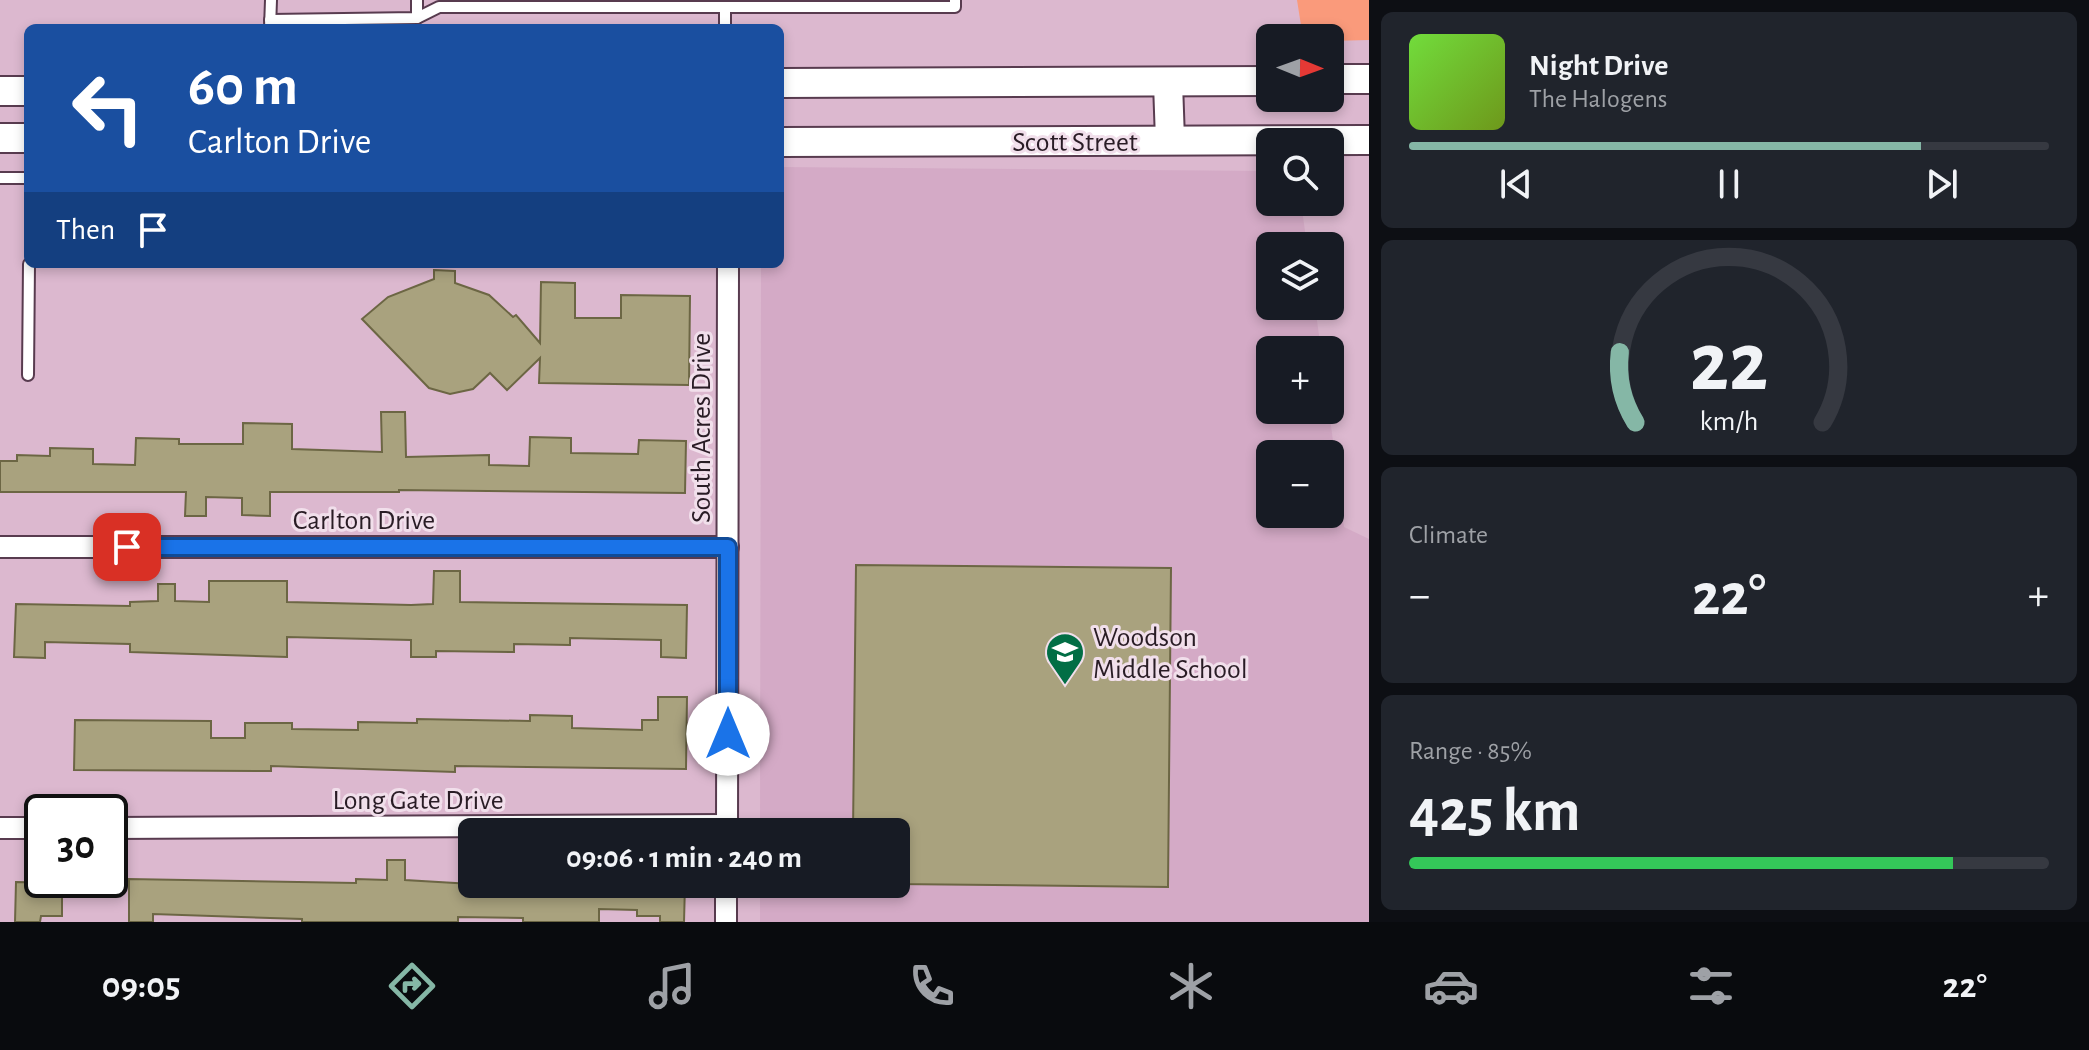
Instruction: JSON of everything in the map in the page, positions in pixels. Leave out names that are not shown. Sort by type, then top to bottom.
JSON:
[{"type":"main road","points":[[1344,79],[1369,79]]},
{"type":"main road","name":"Scott Street","points":[[784,83],[1256,81]]},
{"type":"main road","points":[[1168,83],[1170,140]]},
{"type":"main road","points":[[0,91],[24,91]]},
{"type":"main road","points":[[0,138],[24,138]]},
{"type":"main road","name":"Scott Street","points":[[784,142],[1369,140]]},
{"type":"street","name":"South Acres Drive","points":[[727,818],[728,268]]},
{"type":"street","name":"Carlton Drive","points":[[0,547],[728,547]]},
{"type":"street","points":[[0,828],[24,828]]},
{"type":"street","name":"Long Gate Drive","points":[[128,828],[458,829]]},
{"type":"street","points":[[726,898],[726,922]]},
{"type":"lane","points":[[271,0],[270,24],[417,18],[439,7],[477,3],[955,7],[955,0]]},
{"type":"lane","points":[[417,0],[417,18]]},
{"type":"lane","points":[[725,7],[725,24]]},
{"type":"lane","points":[[0,178],[24,178]]},
{"type":"lane","points":[[28,375],[29,268]]},
{"type":"shaded area","points":[[1297,0],[1369,0],[1369,40],[1344,41],[1344,24],[1301,24]]},
{"type":"shaded area","name":"Woodson Middle School","points":[[784,167],[1256,171],[1256,216],[1303,216],[1305,232],[1256,232],[1256,320],[1317,320],[1319,336],[1256,336],[1256,424],[1331,424],[1333,440],[1256,440],[1256,528],[1344,527],[1369,539],[1369,922],[760,922],[760,898],[910,898],[910,818],[760,818],[761,268],[784,268]]},
{"type":"building","points":[[434,270],[455,271],[455,283],[489,295],[513,317],[516,315],[540,343],[541,282],[575,283],[575,318],[621,318],[621,295],[690,296],[689,385],[539,383],[540,358],[507,390],[490,373],[473,389],[450,394],[429,388],[362,319],[388,297],[434,279]]},
{"type":"building","points":[[381,412],[405,412],[406,457],[489,455],[489,465],[529,466],[530,437],[571,438],[571,453],[638,454],[639,440],[686,441],[685,493],[270,492],[270,516],[242,515],[242,498],[206,497],[206,516],[185,516],[186,492],[0,492],[0,461],[17,461],[17,455],[50,456],[50,448],[93,449],[93,464],[135,465],[136,438],[179,439],[179,444],[243,444],[243,423],[292,424],[292,449],[382,452]]},
{"type":"building","points":[[856,565],[1171,568],[1168,887],[910,884],[910,818],[853,818]]},
{"type":"building","points":[[434,571],[460,571],[460,602],[687,605],[686,658],[661,657],[661,640],[570,638],[570,645],[514,644],[514,652],[436,651],[436,657],[411,657],[411,640],[287,637],[287,657],[130,652],[130,644],[45,642],[45,658],[14,657],[16,604],[130,606],[130,602],[158,601],[158,584],[175,584],[175,601],[209,602],[209,581],[287,581],[287,602],[433,604]]},
{"type":"building","points":[[658,697],[687,697],[686,769],[455,766],[455,772],[271,766],[271,771],[74,770],[75,720],[211,721],[211,738],[245,738],[245,723],[292,723],[292,729],[358,730],[358,722],[417,723],[417,719],[530,721],[530,715],[572,716],[572,728],[642,730],[642,720],[658,720]]},
{"type":"building","points":[[387,860],[405,860],[405,880],[458,883],[458,898],[685,898],[684,922],[660,922],[660,916],[637,916],[637,910],[599,909],[599,922],[523,922],[523,918],[458,917],[458,922],[302,922],[302,919],[153,914],[153,922],[129,922],[129,879],[356,883],[356,879],[387,880]]},
{"type":"building","points":[[16,882],[24,882],[24,898],[62,898],[62,916],[41,916],[40,922],[15,922]]},
{"type":"place","name":"Woodson Middle School","points":[[1065,686]]},
{"type":"route","points":[[127,547],[728,547],[728,734]]}]
